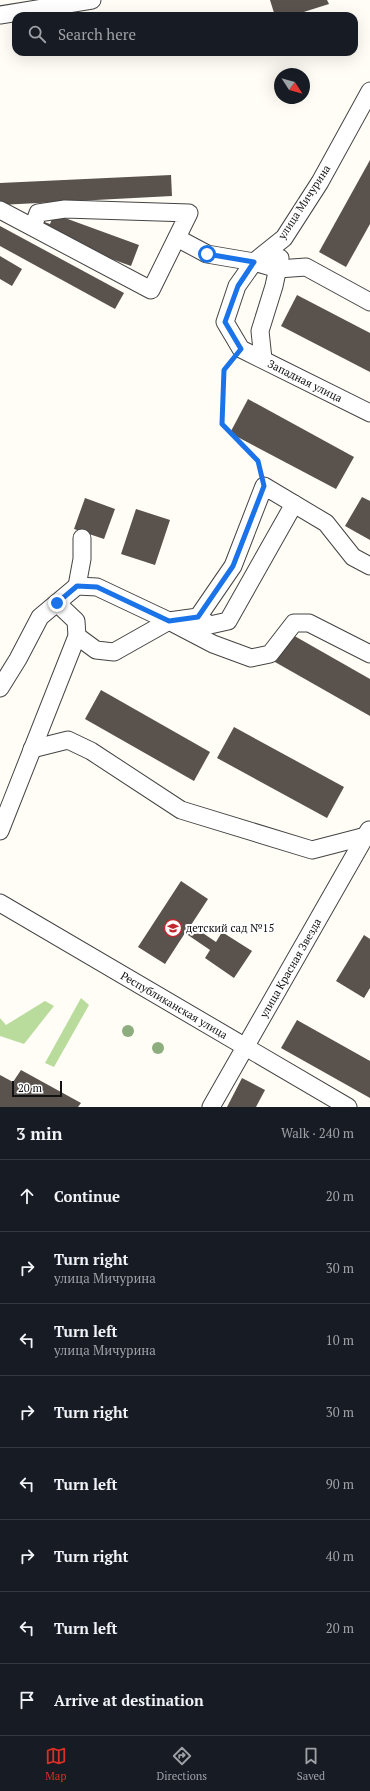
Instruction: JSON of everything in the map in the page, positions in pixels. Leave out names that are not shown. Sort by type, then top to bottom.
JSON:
[{"type":"street","points":[[18,12],[92,0]]},
{"type":"street","points":[[0,15],[12,13]]},
{"type":"street","name":"улица Мичурина","points":[[241,349],[225,322],[238,286],[254,262],[284,238],[320,182],[370,91]]},
{"type":"street","points":[[0,210],[32,227],[151,290],[189,213],[65,209],[38,213],[32,227]]},
{"type":"street","points":[[177,238],[207,254],[254,262],[278,269],[306,267],[369,300]]},
{"type":"street","points":[[263,359],[260,331],[274,286],[284,238]]},
{"type":"street","name":"Западная улица","points":[[241,349],[370,413]]},
{"type":"street","points":[[198,617],[233,566],[264,486],[326,523],[353,557],[370,566]]},
{"type":"street","points":[[77,636],[96,650],[114,652],[169,621],[198,617],[210,625],[228,621],[294,504]]},
{"type":"street","points":[[0,688],[18,659],[40,617],[77,586],[82,559],[82,538]]},
{"type":"street","points":[[77,586],[97,587],[169,621],[213,644],[252,658],[270,654],[294,623],[309,623],[370,654]]},
{"type":"street","points":[[0,831],[77,636],[76,621],[57,603]]},
{"type":"street","points":[[32,749],[68,740],[92,751],[181,810],[312,850],[368,832]]},
{"type":"street","name":"улица Красная Звезда","points":[[211,1107],[368,832]]},
{"type":"street","name":"Республиканская улица","points":[[0,903],[348,1107]]},
{"type":"path","points":[[241,349],[224,370],[222,424],[258,461],[264,486]]},
{"type":"green space","points":[[81,998],[89,1005],[54,1067],[45,1063]]},
{"type":"green space","points":[[45,1001],[54,1006],[24,1044],[0,1036],[0,1018],[6,1025]]},
{"type":"building","points":[[270,0],[327,0],[329,4],[304,12],[274,12]]},
{"type":"building","points":[[370,160],[370,224],[346,267],[319,252]]},
{"type":"building","points":[[171,175],[172,196],[0,205],[0,183]]},
{"type":"building","points":[[54,214],[139,245],[131,266],[32,230],[36,219],[50,224]]},
{"type":"building","points":[[0,226],[124,293],[115,309],[0,246]]},
{"type":"building","points":[[0,256],[22,269],[12,286],[0,279]]},
{"type":"building","points":[[297,295],[370,333],[370,372],[281,326]]},
{"type":"building","points":[[248,399],[354,457],[336,489],[230,433]]},
{"type":"building","points":[[362,497],[370,501],[370,540],[345,526]]},
{"type":"building","points":[[85,498],[115,509],[104,539],[74,529]]},
{"type":"building","points":[[136,509],[170,520],[155,565],[121,554]]},
{"type":"building","points":[[291,634],[370,679],[370,716],[275,662]]},
{"type":"building","points":[[101,690],[210,752],[194,781],[85,719]]},
{"type":"building","points":[[234,727],[344,787],[327,818],[217,758]]},
{"type":"building","name":"детский сад №15","points":[[181,881],[208,899],[191,925],[216,942],[222,932],[252,951],[234,978],[205,958],[210,950],[185,933],[165,964],[138,947]]},
{"type":"building","points":[[364,935],[370,939],[370,988],[364,998],[336,981]]},
{"type":"building","points":[[297,1020],[370,1061],[370,1098],[281,1048]]},
{"type":"building","points":[[21,1070],[81,1103],[78,1107],[0,1107],[0,1075],[13,1082]]},
{"type":"building","points":[[242,1078],[265,1090],[256,1107],[227,1107]]},
{"type":"place","name":"детский сад №15","points":[[173,928]]},
{"type":"route","points":[[57,603],[77,586],[97,587],[169,621],[198,617],[233,566],[264,486],[258,461],[222,424],[224,370],[241,349],[225,322],[238,286],[254,262],[207,254]]}]
